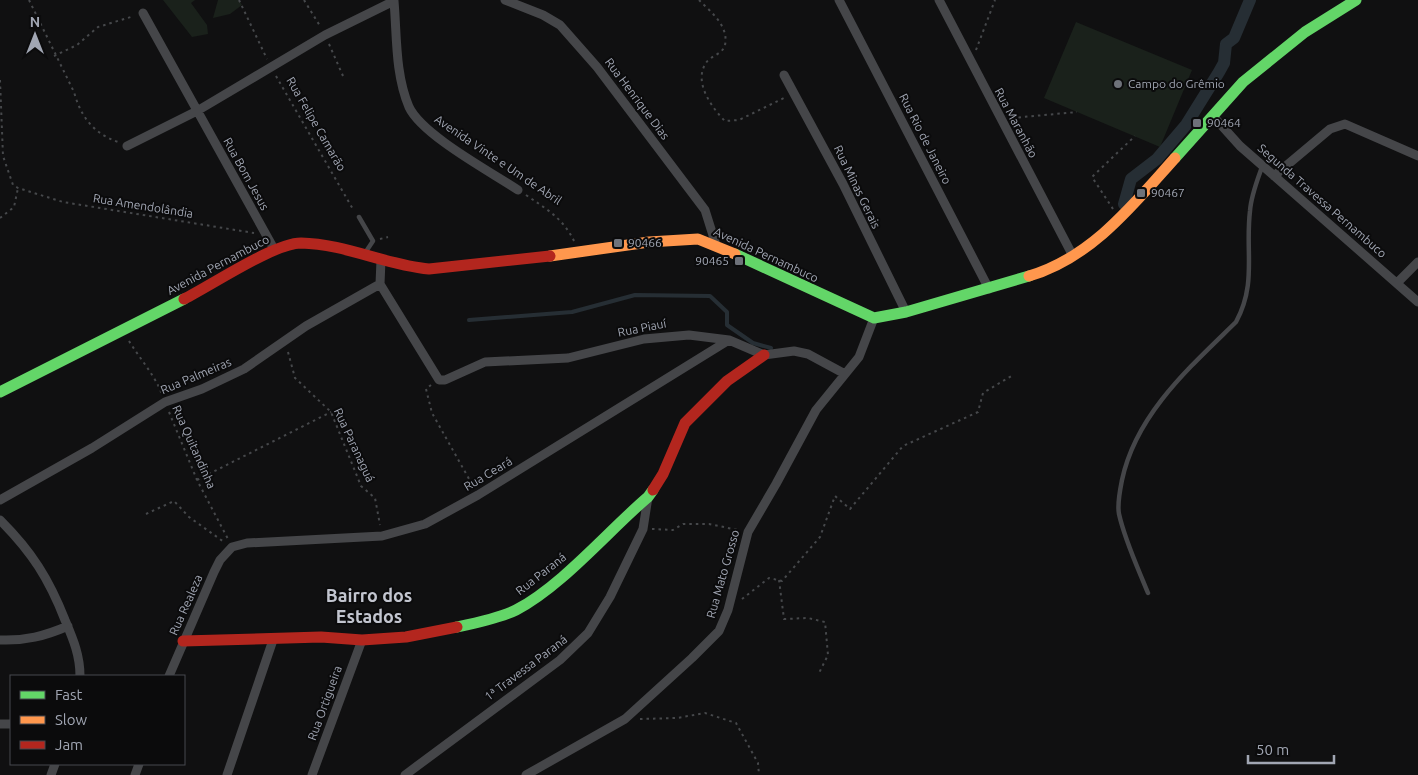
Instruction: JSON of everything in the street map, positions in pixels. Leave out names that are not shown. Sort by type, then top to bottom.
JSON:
[{"type":"street","name":"Rua Henrique Dias","points":[[505,0],[543,15],[560,25],[597,66],[706,210],[716,245]]},
{"type":"street","name":"Rua Rio de Janeiro","points":[[839,0],[989,288]]},
{"type":"street","name":"Rua Maranhão","points":[[939,0],[1000,120],[1073,256]]},
{"type":"street","points":[[874,318],[906,312],[1045,271],[1073,256],[1120,219],[1243,82],[1305,32],[1356,0]]},
{"type":"street","points":[[128,146],[197,111],[325,35],[394,1]]},
{"type":"street","name":"Avenida Vinte e Um de Abril","points":[[394,1],[399,73],[410,109],[433,134],[518,190]]},
{"type":"street","name":"Rua Bom Jesus","points":[[143,13],[274,249]]},
{"type":"street","name":"Rua Minas Gerais","points":[[784,75],[843,184],[906,312]]},
{"type":"street","name":"Segunda Travessa Pernambuco","points":[[1213,116],[1262,167],[1398,282],[1418,302]]},
{"type":"street","points":[[1274,176],[1330,129],[1345,124],[1418,156]]},
{"type":"street","name":"Avenida Pernambuco","points":[[0,392],[217,282],[274,249],[300,243],[317,243],[409,267],[450,269],[676,239],[698,239],[716,245],[803,287],[874,318]]},
{"type":"street","points":[[381,260],[380,284],[439,380]]},
{"type":"street","points":[[1398,282],[1418,262]]},
{"type":"street","name":"Rua Palmeiras","points":[[0,500],[92,448],[165,402],[222,380],[244,369],[306,326],[380,284]]},
{"type":"street","name":"Rua Mato Grosso","points":[[526,775],[625,719],[719,631],[728,610],[748,532],[806,427],[859,358],[874,318]]},
{"type":"street","name":"Rua Piauí","points":[[439,380],[445,380],[485,362],[568,358],[644,339],[689,335],[729,340],[764,355],[784,352],[801,353],[845,374]]},
{"type":"street","name":"Rua Ceará","points":[[232,548],[247,543],[270,541],[382,536],[425,524],[478,495],[729,340]]},
{"type":"street","name":"Rua Paraná","points":[[183,641],[273,640],[321,636],[362,640],[406,637],[470,624],[514,611],[532,601],[555,583],[648,497],[663,474],[685,423],[727,381],[764,355]]},
{"type":"street","name":"1ª Travessa Paraná","points":[[404,775],[578,644],[603,610],[643,529],[648,497]]},
{"type":"street","points":[[0,520],[24,544],[39,564],[52,587],[78,652],[80,675]]},
{"type":"street","name":"Rua Realeza","points":[[169,675],[220,560],[232,548]]},
{"type":"street","points":[[0,640],[28,640],[68,626]]},
{"type":"street","points":[[227,775],[273,640]]},
{"type":"street","name":"Rua Ortigueira","points":[[312,775],[362,640]]},
{"type":"lane","points":[[1148,593],[1119,513],[1120,490],[1125,467],[1134,442],[1155,408],[1236,322],[1245,306],[1249,286],[1249,213],[1262,167]]},
{"type":"lane","points":[[359,217],[373,241],[364,254]]},
{"type":"path","points":[[29,0],[54,56],[74,92],[78,108],[90,127],[106,138],[128,146]]},
{"type":"path","name":"Rua Felipe Camarão","points":[[239,0],[271,66],[359,217]]},
{"type":"path","points":[[304,0],[310,10]]},
{"type":"path","points":[[699,0],[721,23],[725,45],[722,50],[706,62],[702,73],[705,91],[712,108],[725,121],[739,120],[793,94]]},
{"type":"path","points":[[971,64],[995,0]]},
{"type":"path","points":[[54,56],[77,45],[98,27],[143,13]]},
{"type":"path","points":[[0,80],[3,156],[13,185],[18,188],[14,207],[0,218]]},
{"type":"path","points":[[1000,120],[1077,112]]},
{"type":"path","points":[[1120,219],[1092,177],[1135,136]]},
{"type":"path","name":"Rua Amendolândia","points":[[18,188],[63,202],[266,235]]},
{"type":"path","name":"Avenida Vinte e Um de Abril","points":[[518,190],[557,216],[567,226],[579,251]]},
{"type":"path","name":"Rua Quitandinha","points":[[122,330],[139,357],[155,377],[197,480],[232,548]]},
{"type":"path","name":"Rua Paranaguá","points":[[285,342],[295,378],[331,412],[361,486],[375,498],[382,536]]},
{"type":"path","points":[[728,610],[769,578],[782,581],[820,537],[835,496],[850,509],[903,446],[978,412],[983,393],[1014,375]]},
{"type":"path","points":[[439,380],[426,389],[432,413],[478,495]]},
{"type":"path","points":[[197,480],[331,412]]},
{"type":"path","points":[[146,514],[174,501],[189,517],[232,548]]},
{"type":"path","points":[[643,529],[673,530],[683,524],[709,524],[748,532]]},
{"type":"path","points":[[779,580],[784,619],[808,618],[826,622],[828,655],[818,675]]},
{"type":"path","points":[[625,719],[677,718],[706,713],[736,723],[758,763],[758,775]]},
{"type":"shaded area","points":[[163,0],[195,0],[191,3],[207,25],[208,34],[192,37]]},
{"type":"shaded area","points":[[218,0],[239,0],[242,5],[230,14],[213,18]]},
{"type":"shaded area","name":"Campo do Grêmio","points":[[1076,22],[1192,70],[1160,147],[1044,98]]},
{"type":"waterway","points":[[1124,204],[1131,179],[1157,159],[1186,125],[1219,72],[1224,63],[1226,44],[1234,38],[1250,0]]},
{"type":"waterway","points":[[469,320],[572,312],[635,295],[710,296],[727,312],[727,325],[753,343],[771,348]]},
{"type":"traffic: fast","points":[[1175,158],[1243,82],[1305,32],[1356,0]]},
{"type":"traffic: fast","points":[[735,254],[874,318],[906,312],[1029,276]]},
{"type":"traffic: fast","points":[[0,392],[184,299]]},
{"type":"traffic: fast","points":[[457,627],[503,615],[533,600],[567,573],[648,497],[653,490]]},
{"type":"traffic: slow","points":[[1029,276],[1051,268],[1072,257],[1110,228],[1175,158]]},
{"type":"traffic: slow","points":[[550,256],[649,242],[698,239],[735,254]]},
{"type":"traffic: jam","points":[[184,299],[259,257],[289,245],[301,243],[334,247],[413,267],[429,269],[550,256]]},
{"type":"traffic: jam","points":[[653,490],[663,474],[685,423],[727,381],[764,355]]},
{"type":"traffic: jam","points":[[183,641],[321,637],[362,640],[406,637],[457,627]]},
{"type":"place","name":"Campo do Grêmio","points":[[1118,84]]},
{"type":"place","name":"90464","points":[[1197,123]]},
{"type":"place","name":"90467","points":[[1141,193]]},
{"type":"place","name":"90466","points":[[618,243]]},
{"type":"place","name":"90465","points":[[739,261]]},
{"type":"district","name":"Bairro dos Estados","points":[[369,606]]}]
